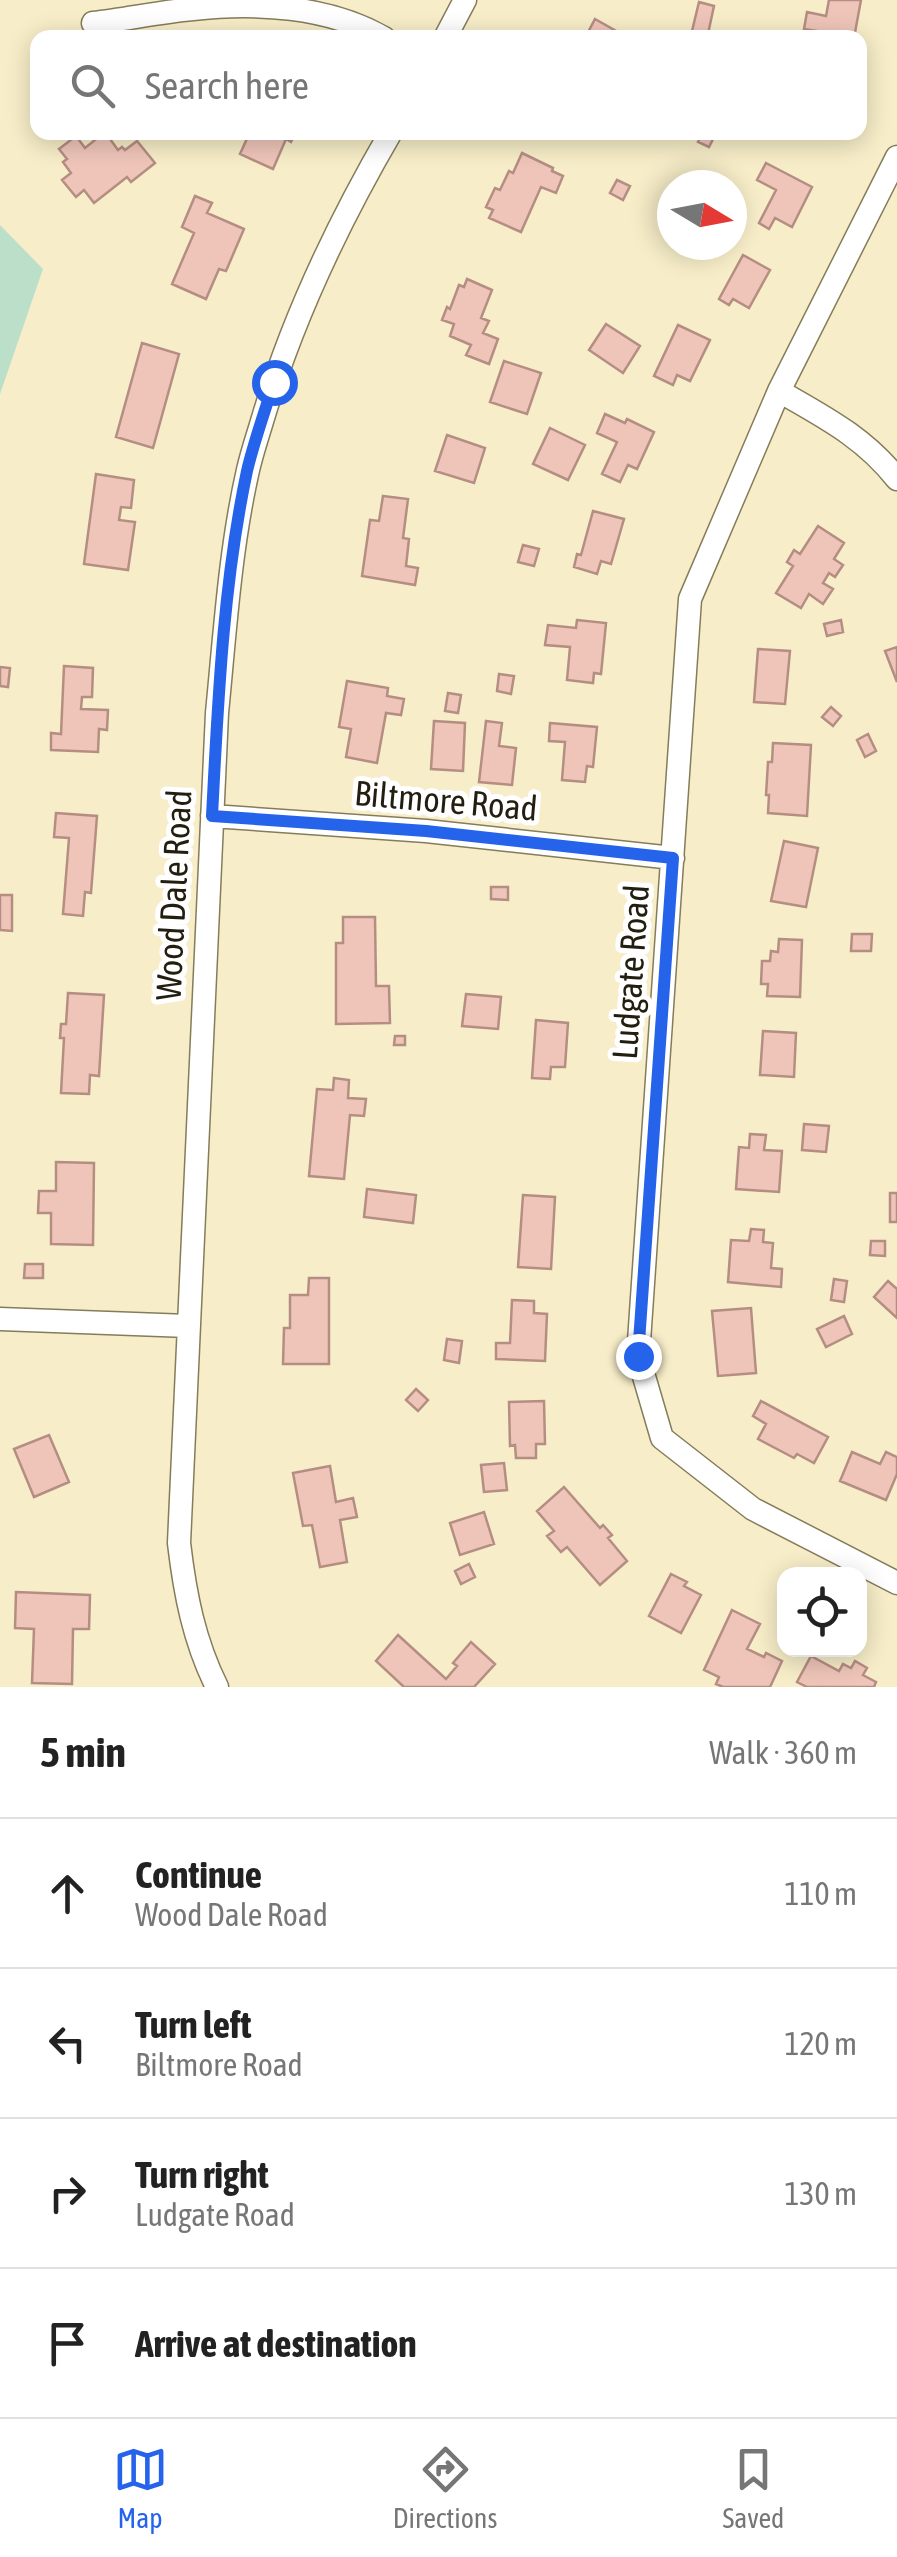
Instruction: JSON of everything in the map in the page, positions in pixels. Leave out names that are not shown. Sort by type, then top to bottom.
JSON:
[{"type":"street","points":[[449,30],[466,0]]},
{"type":"street","points":[[93,22],[246,6],[293,9],[335,18],[364,30]]},
{"type":"street","name":"Wood Dale Road","points":[[218,1687],[196,1635],[184,1589],[179,1543],[217,713],[230,579],[248,469],[274,382],[305,298],[386,140]]},
{"type":"street","name":"Ludgate Road","points":[[897,157],[779,391],[690,599],[638,1356],[662,1438],[753,1508],[897,1583]]},
{"type":"street","points":[[779,391],[849,432],[877,455],[897,479]]},
{"type":"street","name":"Biltmore Road","points":[[212,816],[426,831],[673,858]]},
{"type":"street","points":[[0,1319],[188,1326]]},
{"type":"green space","points":[[0,225],[43,269],[0,394]]},
{"type":"building","points":[[829,0],[861,0],[855,30],[804,29],[807,12],[826,16]]},
{"type":"building","points":[[699,2],[714,6],[709,30],[692,30]]},
{"type":"building","points":[[595,19],[614,30],[589,30]]},
{"type":"building","points":[[71,140],[79,140],[85,148],[95,140],[111,140],[118,150],[125,150],[137,141],[155,163],[131,182],[127,177],[94,203],[84,190],[76,197],[62,180],[71,173],[59,149]]},
{"type":"building","points":[[246,140],[286,140],[273,169],[240,154]]},
{"type":"building","points":[[522,153],[563,176],[556,193],[541,187],[521,232],[489,218],[493,210],[486,207],[495,188],[500,190],[509,171],[513,173]]},
{"type":"building","points":[[766,163],[812,187],[792,227],[775,218],[769,229],[759,223],[776,190],[757,180]]},
{"type":"building","points":[[617,180],[630,186],[623,200],[610,193]]},
{"type":"building","points":[[195,196],[212,203],[207,213],[244,229],[226,271],[219,269],[206,299],[172,284],[194,233],[182,227]]},
{"type":"building","points":[[747,257],[770,270],[749,308],[733,299],[729,305],[719,299],[740,260]]},
{"type":"building","points":[[467,279],[492,290],[481,318],[489,321],[483,333],[498,339],[489,364],[466,355],[471,345],[450,336],[454,324],[442,320],[459,285],[464,287]]},
{"type":"building","points":[[606,324],[640,346],[623,373],[589,350]]},
{"type":"building","points":[[678,325],[710,340],[690,381],[677,375],[673,385],[654,376]]},
{"type":"building","points":[[142,343],[179,354],[153,448],[116,437]]},
{"type":"building","points":[[504,361],[541,373],[527,414],[490,402]]},
{"type":"building","points":[[605,414],[654,432],[637,469],[628,465],[620,482],[602,474],[617,442],[597,433]]},
{"type":"building","points":[[550,428],[585,445],[568,480],[533,464]]},
{"type":"building","points":[[447,435],[485,448],[474,483],[435,471]]},
{"type":"building","points":[[96,474],[134,480],[131,508],[121,507],[119,520],[135,522],[128,570],[84,564]]},
{"type":"building","points":[[383,496],[408,499],[403,538],[409,539],[406,566],[418,568],[415,585],[362,576],[370,520],[379,521]]},
{"type":"building","points":[[593,511],[624,519],[611,564],[601,561],[597,574],[574,567]]},
{"type":"building","points":[[818,526],[844,543],[834,559],[843,565],[835,577],[829,573],[823,583],[833,589],[823,604],[809,594],[801,608],[776,593],[793,566],[787,562],[794,550],[800,554]]},
{"type":"building","points":[[523,545],[539,549],[534,566],[518,562]]},
{"type":"building","points":[[577,620],[606,623],[601,674],[594,673],[593,683],[567,680],[570,647],[545,645],[548,625],[576,628]]},
{"type":"building","points":[[841,620],[843,632],[827,636],[824,624]]},
{"type":"building","points":[[897,647],[897,682],[885,651]]},
{"type":"building","points":[[758,649],[790,651],[785,704],[754,702]]},
{"type":"building","points":[[64,666],[93,668],[92,697],[82,697],[81,709],[108,710],[107,730],[99,729],[98,752],[51,750],[51,733],[61,734]]},
{"type":"building","points":[[0,667],[10,668],[8,687],[0,686]]},
{"type":"building","points":[[499,674],[514,676],[511,694],[497,691]]},
{"type":"building","points":[[347,681],[388,688],[387,696],[404,699],[401,715],[386,713],[377,763],[346,757],[351,729],[339,727]]},
{"type":"building","points":[[448,693],[461,695],[458,713],[445,711]]},
{"type":"building","points":[[831,707],[841,716],[833,726],[822,717]]},
{"type":"building","points":[[434,721],[465,723],[463,771],[431,769]]},
{"type":"building","points":[[486,721],[502,723],[499,746],[516,748],[512,785],[479,782]]},
{"type":"building","points":[[550,723],[597,727],[593,767],[587,766],[585,782],[562,780],[565,742],[549,741]]},
{"type":"building","points":[[868,734],[876,751],[865,757],[857,740]]},
{"type":"building","points":[[773,743],[811,745],[807,816],[768,813],[768,762],[772,762]]},
{"type":"building","points":[[56,813],[97,816],[91,893],[85,892],[83,916],[63,914],[69,838],[54,837]]},
{"type":"building","points":[[784,841],[818,848],[806,907],[771,901]]},
{"type":"building","points":[[491,887],[508,887],[508,900],[491,899]]},
{"type":"building","points":[[0,895],[12,895],[12,931],[0,930]]},
{"type":"building","points":[[343,917],[375,917],[376,986],[389,986],[390,1023],[336,1024],[336,943],[343,943]]},
{"type":"building","points":[[852,934],[872,934],[871,951],[851,951]]},
{"type":"building","points":[[779,939],[802,940],[800,997],[767,996],[768,984],[761,984],[762,961],[770,961],[771,951],[778,952]]},
{"type":"building","points":[[68,993],[104,995],[99,1076],[90,1075],[89,1094],[61,1093],[64,1038],[60,1038],[61,1024],[66,1024]]},
{"type":"building","points":[[466,994],[501,997],[498,1029],[462,1026]]},
{"type":"building","points":[[536,1020],[568,1023],[565,1067],[551,1067],[550,1079],[532,1078]]},
{"type":"building","points":[[763,1031],[796,1033],[794,1077],[760,1075]]},
{"type":"building","points":[[395,1036],[405,1036],[405,1045],[394,1045]]},
{"type":"building","points":[[334,1078],[349,1080],[348,1098],[366,1099],[364,1116],[350,1115],[344,1179],[309,1176],[317,1089],[333,1090]]},
{"type":"building","points":[[804,1124],[829,1126],[826,1152],[802,1150]]},
{"type":"building","points":[[750,1134],[766,1135],[764,1150],[782,1151],[779,1192],[736,1189],[739,1147],[749,1148]]},
{"type":"building","points":[[56,1162],[94,1163],[93,1245],[51,1244],[51,1213],[38,1213],[39,1191],[56,1191]]},
{"type":"building","points":[[367,1189],[416,1195],[413,1223],[364,1217]]},
{"type":"building","points":[[890,1193],[897,1193],[897,1222],[890,1222]]},
{"type":"building","points":[[523,1195],[555,1197],[551,1269],[518,1267]]},
{"type":"building","points":[[751,1229],[764,1230],[763,1242],[773,1243],[771,1268],[782,1269],[781,1287],[728,1282],[731,1240],[749,1241]]},
{"type":"building","points":[[871,1241],[885,1241],[885,1256],[870,1255]]},
{"type":"building","points":[[25,1264],[43,1264],[43,1278],[24,1278]]},
{"type":"building","points":[[309,1278],[329,1278],[329,1364],[283,1364],[284,1328],[290,1328],[290,1295],[308,1295]]},
{"type":"building","points":[[834,1279],[847,1281],[844,1302],[831,1300]]},
{"type":"building","points":[[888,1281],[897,1289],[897,1318],[874,1297]]},
{"type":"building","points":[[512,1300],[534,1301],[534,1313],[547,1314],[545,1361],[496,1359],[496,1343],[510,1343]]},
{"type":"building","points":[[751,1308],[756,1373],[718,1376],[712,1311]]},
{"type":"building","points":[[844,1316],[852,1334],[826,1347],[817,1329]]},
{"type":"building","points":[[447,1339],[462,1341],[459,1363],[444,1360]]},
{"type":"building","points":[[416,1389],[428,1400],[418,1411],[406,1400]]},
{"type":"building","points":[[544,1401],[545,1444],[536,1444],[536,1458],[516,1458],[515,1445],[510,1446],[509,1402]]},
{"type":"building","points":[[761,1401],[828,1437],[814,1463],[797,1454],[794,1458],[758,1439],[766,1424],[753,1416]]},
{"type":"building","points":[[49,1435],[69,1482],[34,1497],[14,1449]]},
{"type":"building","points":[[852,1452],[880,1464],[886,1452],[897,1457],[897,1474],[886,1500],[840,1481]]},
{"type":"building","points":[[504,1463],[507,1490],[484,1492],[481,1465]]},
{"type":"building","points":[[330,1466],[336,1502],[353,1498],[357,1517],[340,1520],[347,1562],[320,1567],[312,1525],[303,1526],[293,1473]]},
{"type":"building","points":[[564,1487],[600,1528],[603,1525],[612,1535],[608,1538],[627,1561],[600,1585],[567,1547],[561,1552],[547,1536],[554,1531],[537,1511]]},
{"type":"building","points":[[484,1512],[494,1544],[460,1555],[450,1523]]},
{"type":"building","points":[[469,1564],[475,1577],[461,1584],[455,1571]]},
{"type":"building","points":[[671,1574],[701,1595],[681,1633],[649,1616]]},
{"type":"building","points":[[16,1592],[90,1595],[89,1629],[73,1629],[72,1684],[32,1683],[34,1629],[15,1628]]},
{"type":"building","points":[[732,1610],[760,1624],[747,1649],[782,1661],[770,1687],[723,1687],[716,1684],[719,1677],[704,1670]]},
{"type":"building","points":[[398,1635],[446,1679],[457,1666],[453,1663],[471,1642],[495,1664],[474,1687],[404,1687],[376,1661]]},
{"type":"building","points":[[813,1657],[839,1671],[843,1664],[851,1668],[855,1661],[867,1668],[863,1675],[876,1682],[874,1687],[807,1687],[797,1682]]},
{"type":"route","points":[[274,382],[248,469],[230,579],[212,816],[426,831],[673,858],[638,1356]]}]
